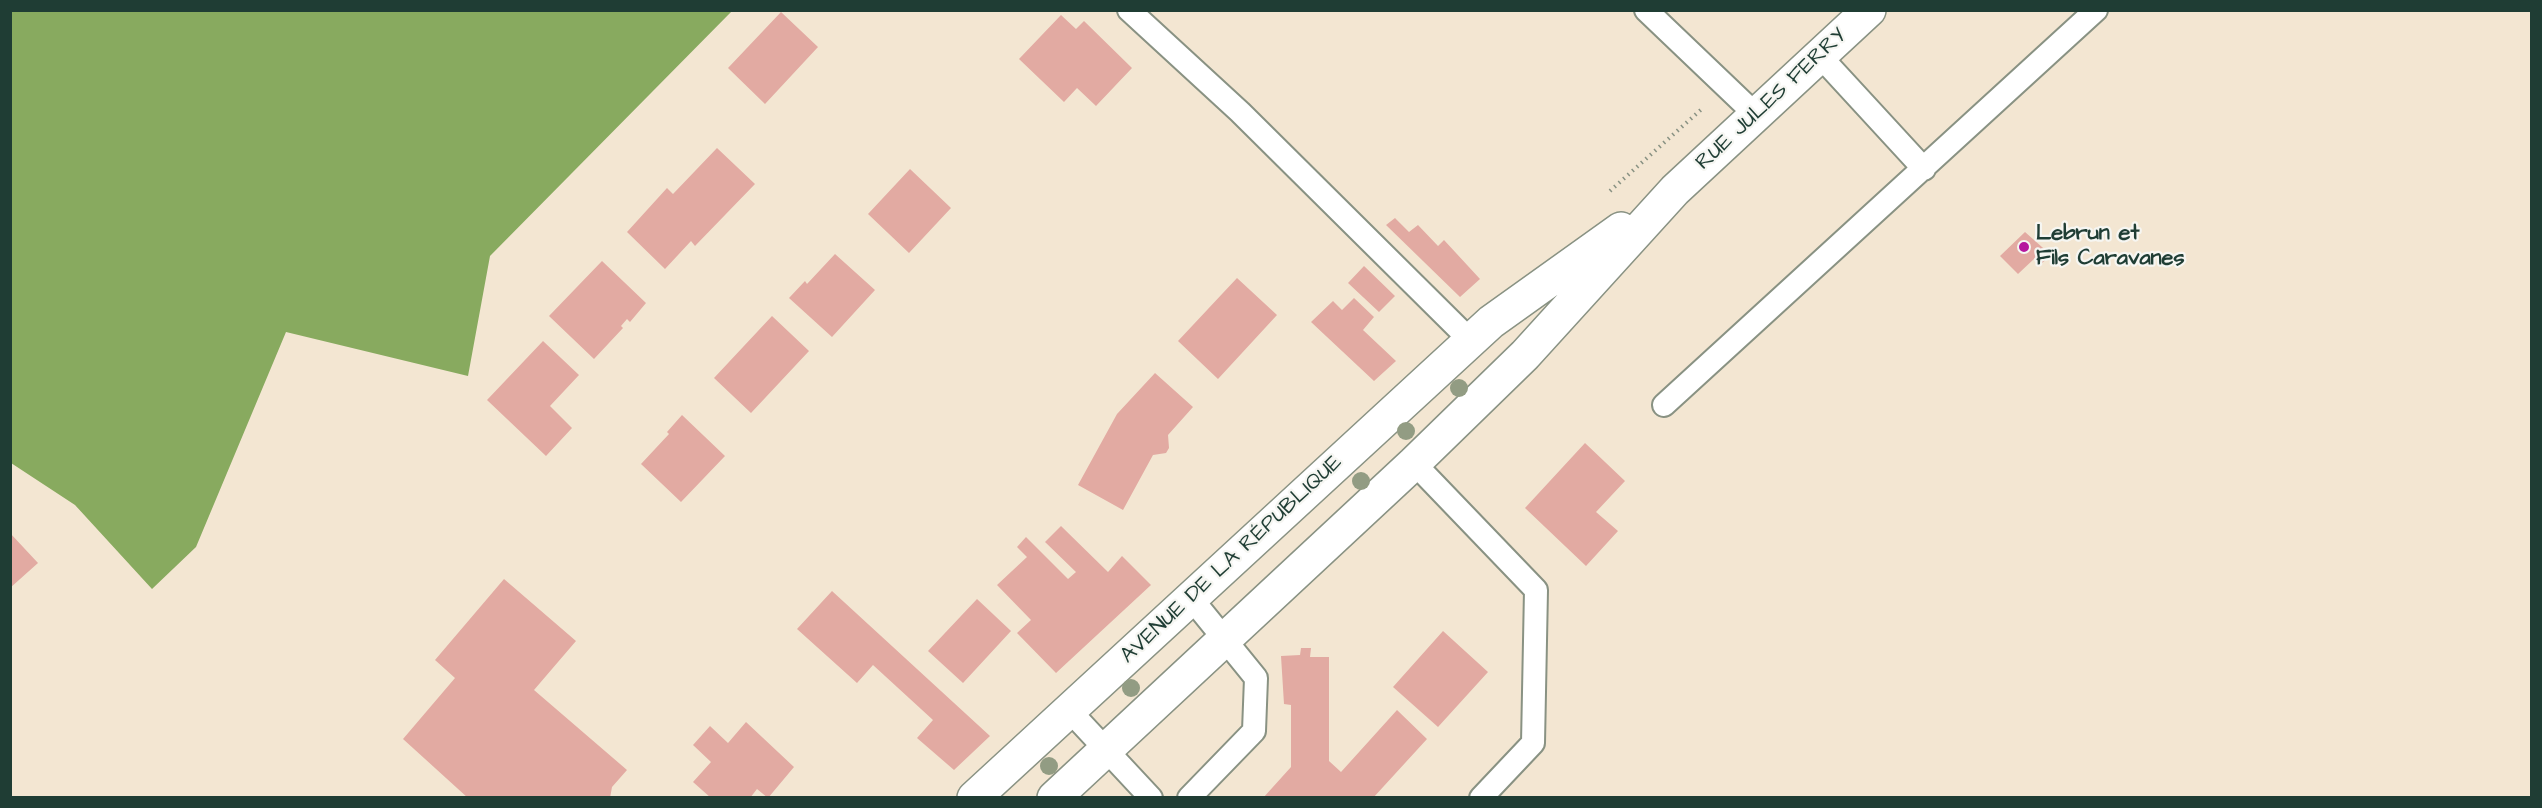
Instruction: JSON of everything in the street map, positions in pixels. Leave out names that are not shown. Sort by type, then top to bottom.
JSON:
[{"type":"main road","name":"RUE JULES FERRY","points":[[1413,463],[1525,355],[1676,190],[1869,10]]},
{"type":"main road","name":"RUE JULES FERRY","points":[[1481,332],[1676,190]]},
{"type":"main road","name":"AVENUE DE LA RÉPUBLIQUE","points":[[974,798],[1481,332]]},
{"type":"main road","points":[[1054,798],[1413,463]]},
{"type":"lane","points":[[1129,10],[1481,332]]},
{"type":"lane","points":[[1646,10],[1756,115]]},
{"type":"lane","points":[[1664,405],[2096,10]]},
{"type":"lane","points":[[1820,56],[1924,169]]},
{"type":"lane","points":[[1413,463],[1536,590],[1533,742],[1480,798]]},
{"type":"lane","points":[[1189,798],[1254,731],[1257,678],[1191,598]]},
{"type":"lane","points":[[1069,710],[1151,798]]},
{"type":"green space","points":[[10,11],[732,11],[490,256],[468,376],[286,332],[196,547],[152,589],[75,505],[11,463]]},
{"type":"building","points":[[781,12],[818,47],[765,104],[728,68]]},
{"type":"building","points":[[1061,15],[1076,29],[1084,21],[1132,68],[1096,106],[1077,88],[1064,102],[1019,59]]},
{"type":"building","points":[[717,148],[755,184],[695,246],[691,241],[665,269],[627,232],[667,188],[673,194]]},
{"type":"building","points":[[910,169],[951,208],[909,253],[868,214]]},
{"type":"building","points":[[1395,218],[1409,232],[1418,225],[1438,246],[1444,240],[1480,279],[1460,297],[1386,225]]},
{"type":"building","points":[[2025,232],[2051,255],[2041,264],[2035,258],[2018,274],[2000,256]]},
{"type":"building","points":[[835,254],[875,290],[832,337],[789,298],[805,281],[807,284]]},
{"type":"building","points":[[602,261],[646,303],[630,322],[627,319],[621,326],[623,328],[594,359],[549,316]]},
{"type":"building","points":[[1364,266],[1395,296],[1379,312],[1348,283]]},
{"type":"building","points":[[1237,278],[1277,315],[1218,379],[1178,341]]},
{"type":"building","points":[[1354,298],[1374,317],[1363,330],[1396,361],[1374,381],[1311,322],[1333,301],[1342,310]]},
{"type":"building","points":[[772,316],[809,351],[751,413],[714,378]]},
{"type":"building","points":[[543,341],[579,375],[550,406],[572,428],[546,456],[487,400]]},
{"type":"building","points":[[1155,373],[1193,407],[1168,435],[1169,448],[1166,453],[1153,455],[1123,510],[1078,485],[1117,414]]},
{"type":"building","points":[[682,415],[725,456],[681,502],[641,464],[669,434],[667,432]]},
{"type":"building","points":[[1585,443],[1625,481],[1596,512],[1618,531],[1586,566],[1525,508]]},
{"type":"building","points":[[1061,526],[1108,572],[1122,556],[1151,585],[1056,673],[1017,633],[1031,620],[997,585],[1027,557],[1017,547],[1026,537],[1068,579],[1076,572],[1045,542]]},
{"type":"building","points":[[10,533],[38,563],[10,588]]},
{"type":"building","points":[[504,579],[576,641],[534,690],[627,770],[612,787],[610,798],[468,798],[403,739],[455,678],[435,660]]},
{"type":"building","points":[[832,591],[990,736],[954,770],[917,738],[933,720],[873,665],[857,683],[797,629]]},
{"type":"building","points":[[977,599],[1011,631],[963,683],[928,651]]},
{"type":"building","points":[[1443,631],[1488,672],[1438,727],[1393,687]]},
{"type":"building","points":[[1301,648],[1311,648],[1310,657],[1329,657],[1329,761],[1341,772],[1397,710],[1427,739],[1373,798],[1263,798],[1291,767],[1291,705],[1284,704],[1281,656],[1300,655]]},
{"type":"building","points":[[746,722],[794,767],[768,798],[757,789],[750,798],[711,798],[693,782],[711,762],[693,745],[710,726],[728,743]]},
{"type":"place","name":"Lebrun et Fils Caravanes","points":[[2024,247]]}]
